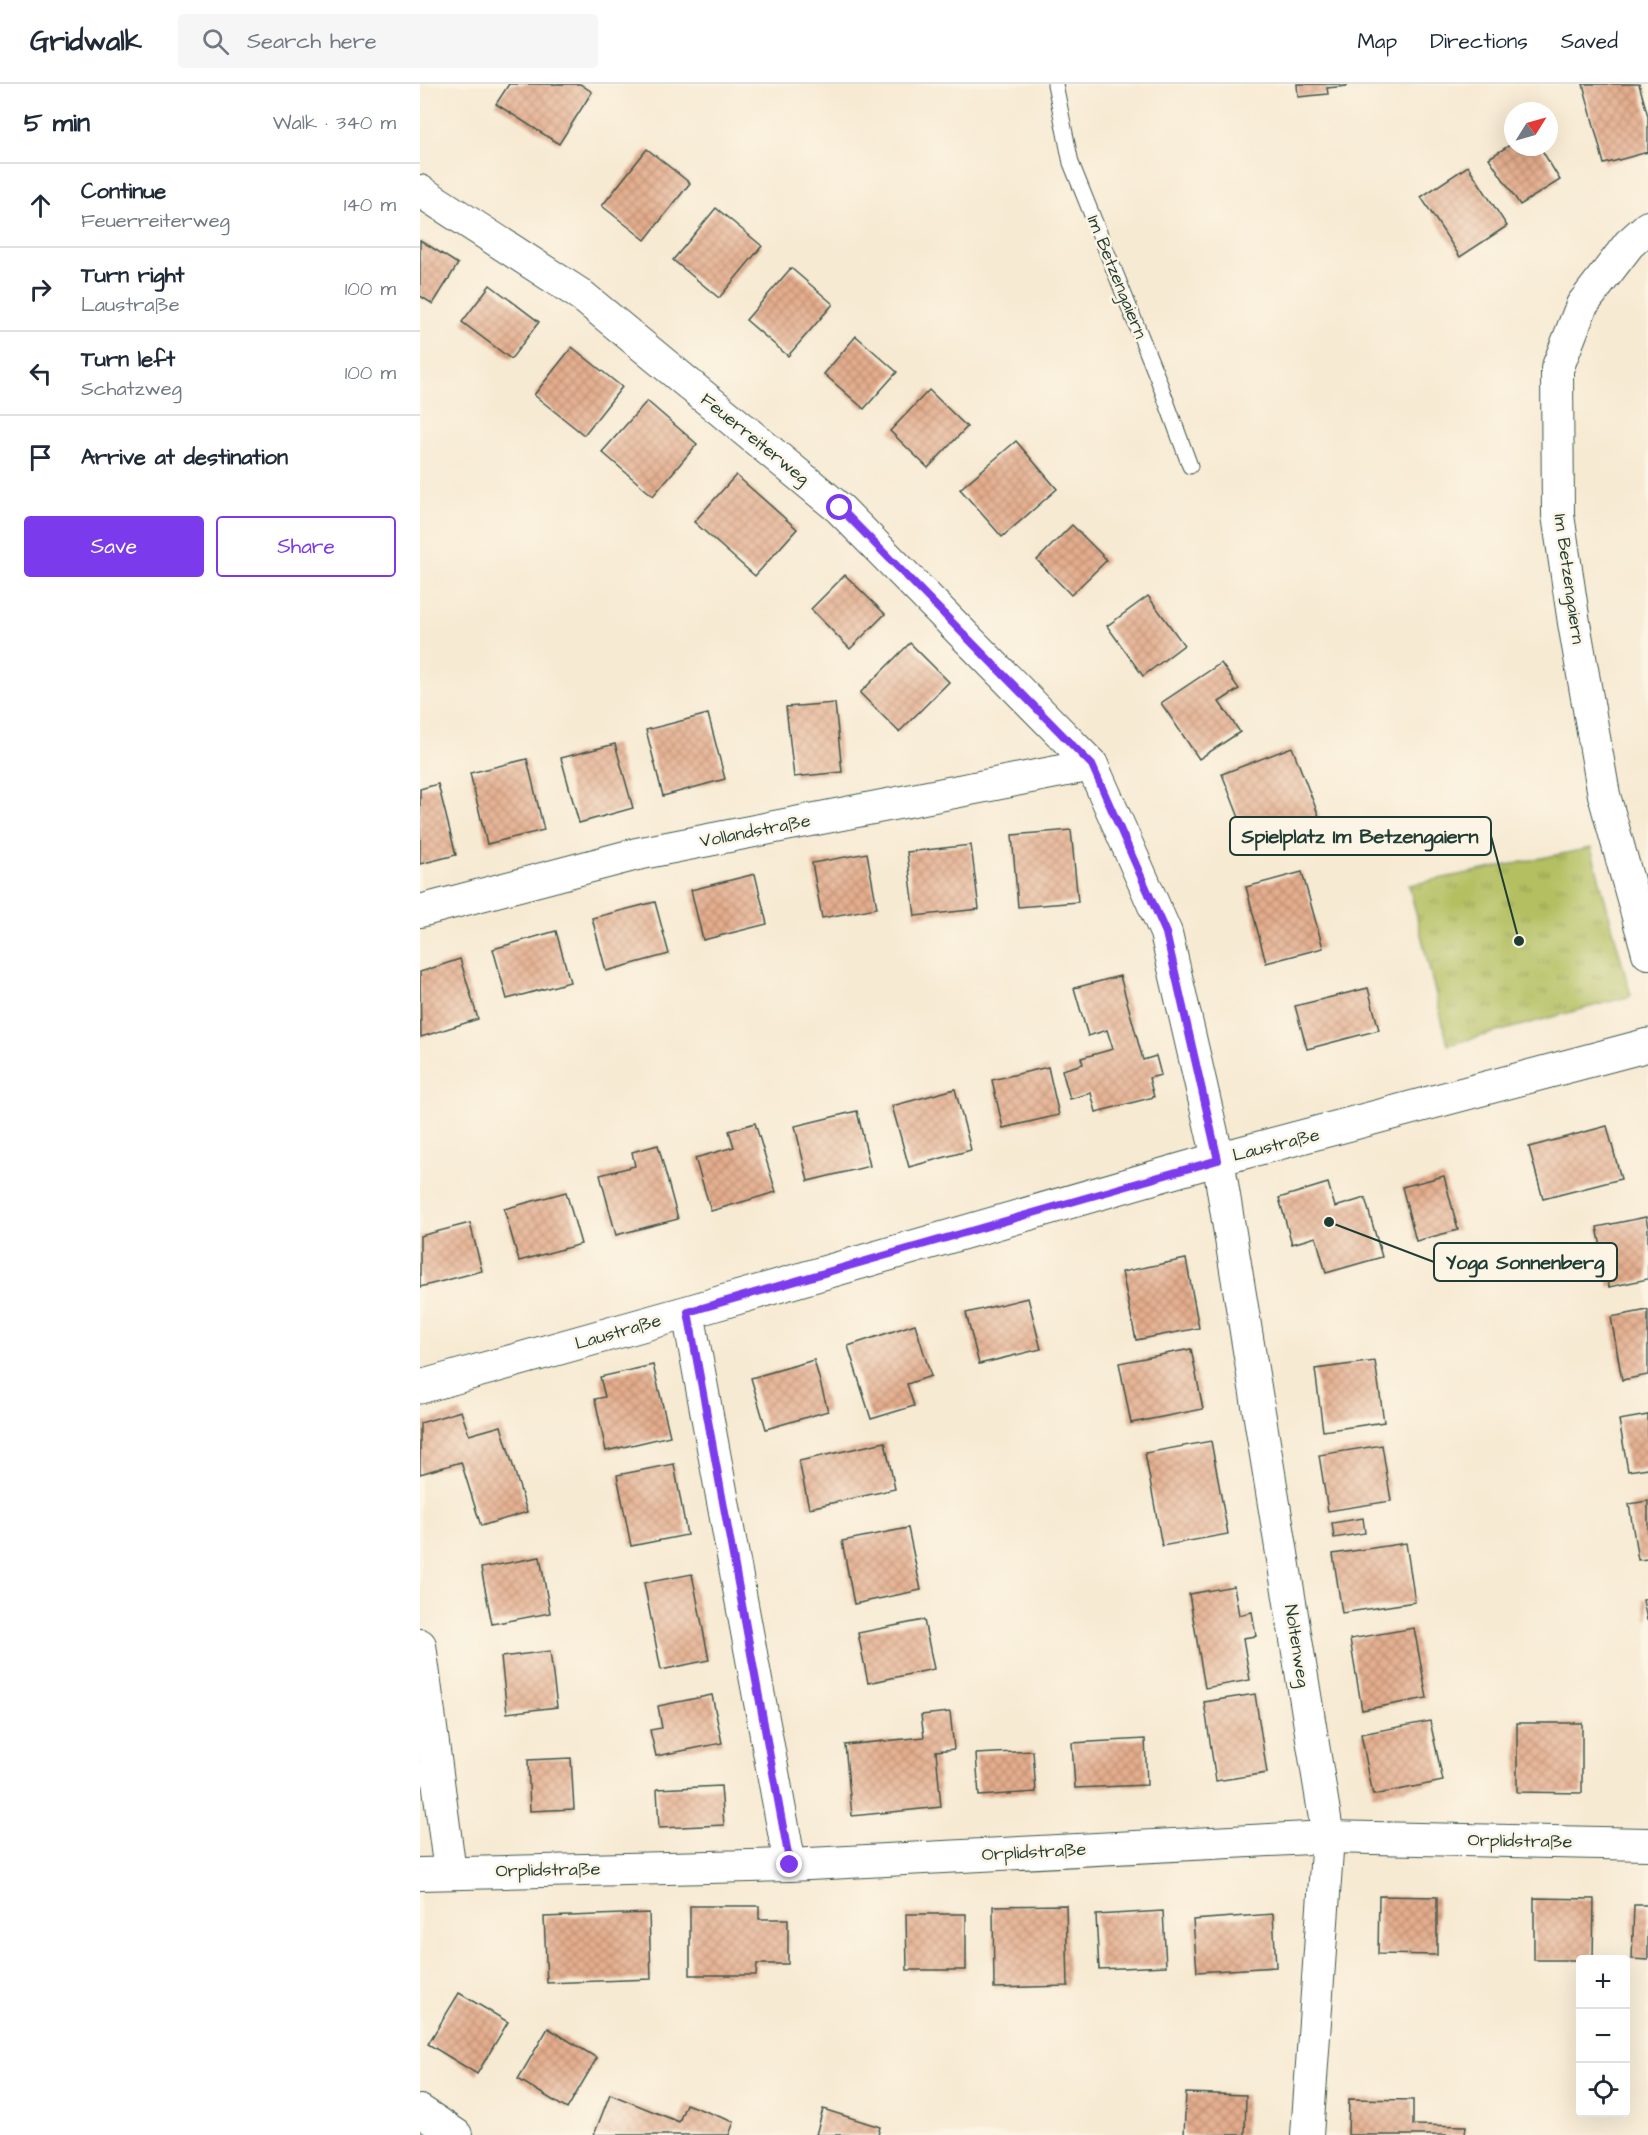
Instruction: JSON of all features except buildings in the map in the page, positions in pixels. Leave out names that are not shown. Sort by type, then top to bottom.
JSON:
[{"type":"street","name":"Feuerreiterweg","points":[[420,191],[581,295],[840,508],[1092,765],[1166,933],[1218,1160]]},
{"type":"street","name":"Im Betzengaiern","points":[[1648,227],[1629,244],[1582,305],[1557,369],[1558,515],[1574,623],[1604,795],[1648,953]]},
{"type":"street","name":"Vollandstraße","points":[[420,911],[637,854],[1092,765]]},
{"type":"street","name":"Laustraße","points":[[420,1387],[1218,1160],[1648,1046]]},
{"type":"street","name":"Noltenweg","points":[[1218,1160],[1328,1838],[1306,2135]]},
{"type":"street","points":[[688,1312],[790,1865]]},
{"type":"street","points":[[420,1645],[435,1873]]},
{"type":"street","name":"Orplidstraße","points":[[435,1873],[790,1865],[1328,1838],[1648,1844]]},
{"type":"street","points":[[420,2111],[456,2135]]},
{"type":"lane","name":"Im Betzengaiern","points":[[1055,84],[1071,163],[1190,466]]},
{"type":"green space","points":[[1591,848],[1631,996],[1448,1045],[1409,885]]},
{"type":"place","name":"Spielplatz Im Betzengaiern","points":[[1519,941]]},
{"type":"place","name":"Yoga Sonnenberg","points":[[1329,1222]]},
{"type":"route","points":[[790,1865],[688,1312],[1218,1160],[1166,933],[1092,765],[840,508]]}]
